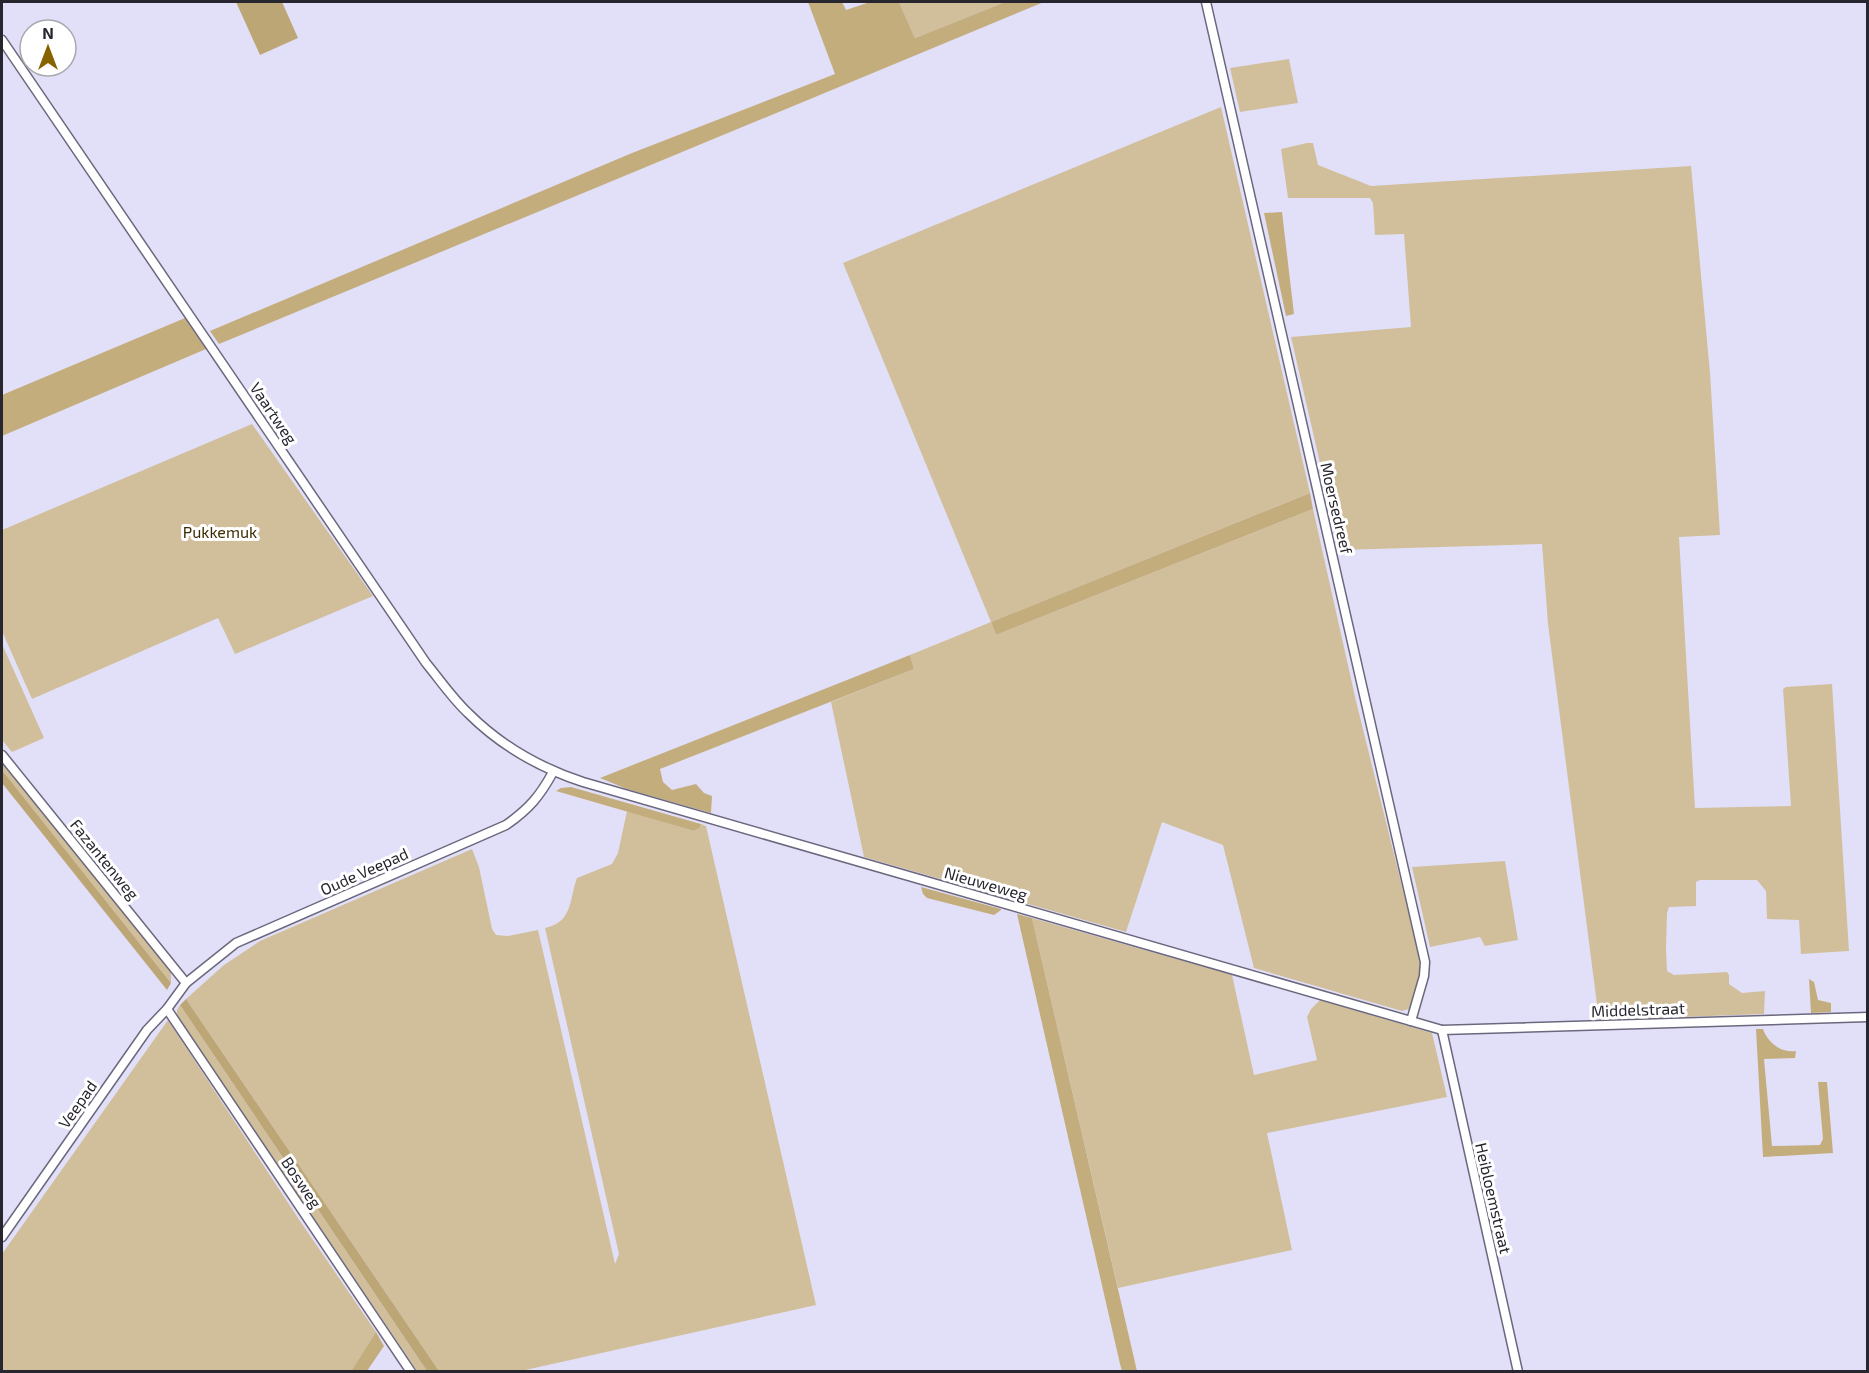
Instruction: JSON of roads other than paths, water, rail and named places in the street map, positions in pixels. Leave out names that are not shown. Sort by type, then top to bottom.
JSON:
[{"type":"street","name":"Moersedreef","points":[[1206,2],[1425,962],[1424,976],[1411,1021]]},
{"type":"street","name":"Vaartweg","points":[[2,40],[426,663],[467,713],[505,744],[553,772]]},
{"type":"street","name":"Fazantenweg","points":[[2,755],[186,983]]},
{"type":"street","name":"Nieuweweg","points":[[553,772],[1411,1021]]},
{"type":"street","name":"Oude Veepad","points":[[179,991],[236,943],[506,825],[523,813],[541,794],[553,772]]},
{"type":"street","name":"Veepad","points":[[2,1237],[147,1029],[167,1009],[179,991]]},
{"type":"street","name":"Bosweg","points":[[167,1009],[411,1371]]},
{"type":"street","name":"Middelstraat","points":[[1411,1021],[1442,1030],[1868,1017]]},
{"type":"street","name":"Heibloemstraat","points":[[1442,1030],[1518,1371]]},
{"type":"park label","name":"Pukkemuk","points":[[220,531]]}]
